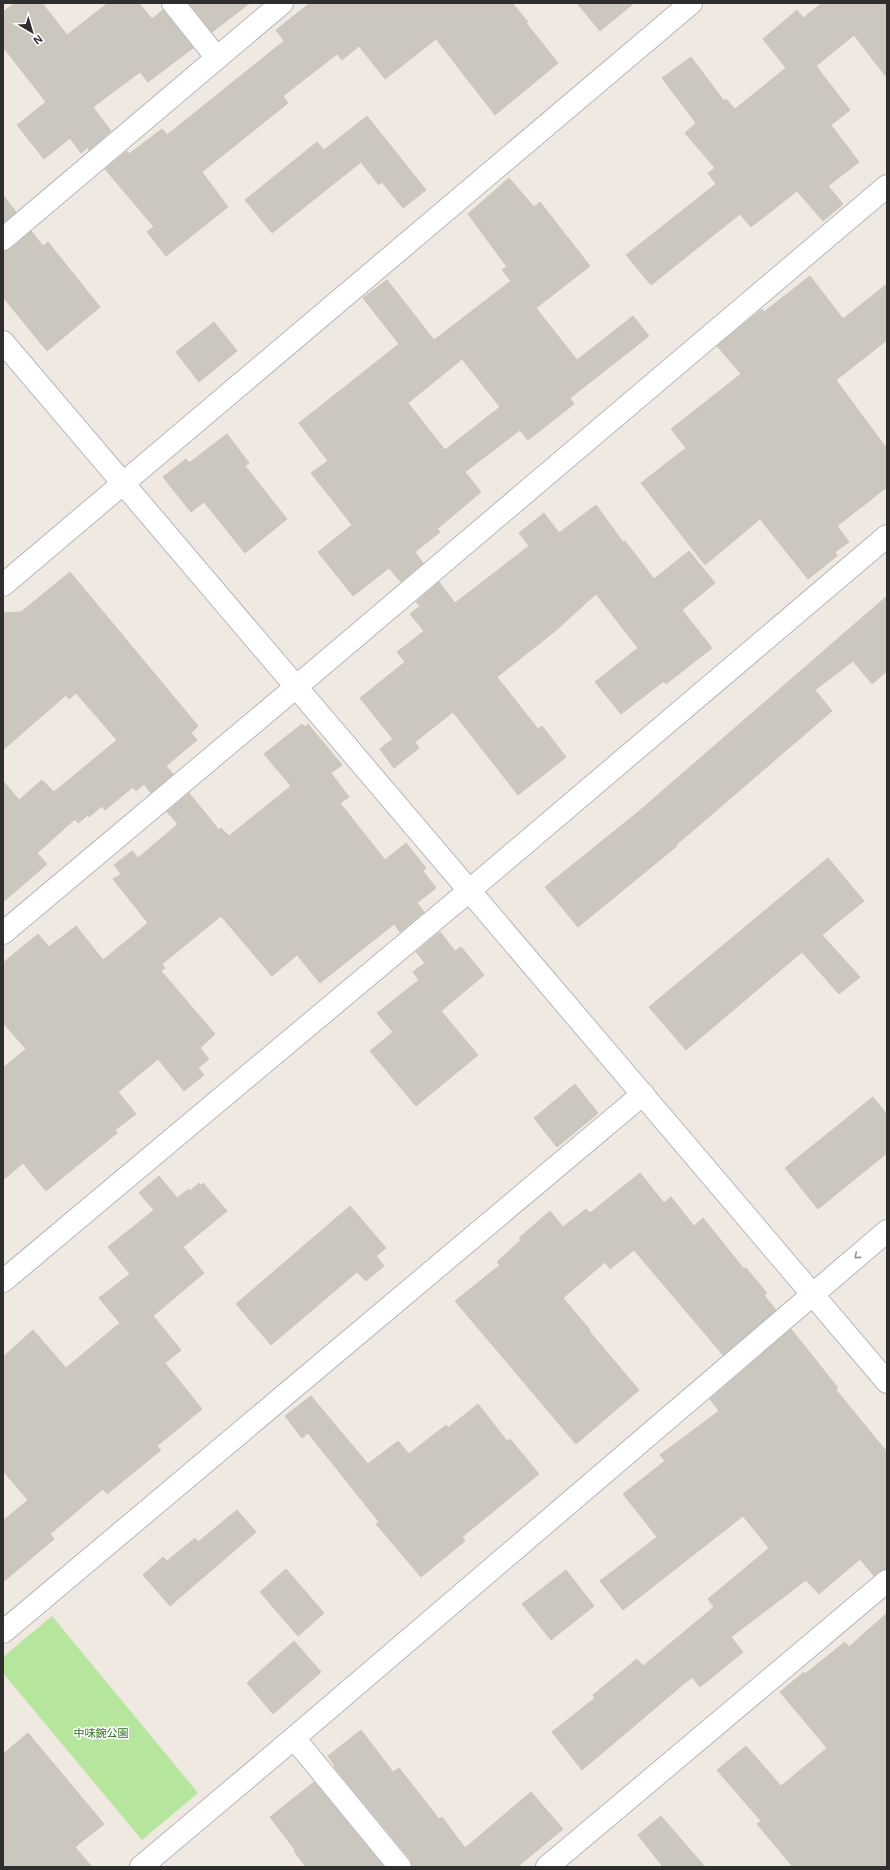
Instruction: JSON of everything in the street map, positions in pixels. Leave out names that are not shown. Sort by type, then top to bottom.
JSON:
[{"type":"street","points":[[173,3],[217,58]]},
{"type":"street","points":[[3,239],[282,3]]},
{"type":"street","points":[[3,585],[691,3]]},
{"type":"street","points":[[3,933],[296,687],[887,186]]},
{"type":"street","points":[[3,342],[887,1382]]},
{"type":"street","points":[[3,1281],[470,890],[887,536]]},
{"type":"street","points":[[3,1632],[643,1094]]},
{"type":"street","points":[[141,1867],[887,1231]]},
{"type":"street","points":[[547,1867],[887,1581]]},
{"type":"street","points":[[294,1738],[400,1867]]},
{"type":"green space","name":"中味鋺公園","points":[[52,1616],[198,1793],[142,1840],[3,1673],[3,1657]]},
{"type":"building","points":[[15,3],[42,3],[67,35],[108,3],[139,3],[152,19],[163,10],[193,48],[148,82],[140,72],[93,107],[111,131],[89,150],[88,147],[81,153],[70,138],[44,159],[17,125],[46,102],[3,47],[3,12]]},
{"type":"building","points":[[189,3],[250,3],[212,32]]},
{"type":"building","points":[[310,3],[512,3],[558,63],[495,115],[436,39],[385,79],[359,46],[342,60],[337,54],[283,96],[288,103],[202,172],[228,207],[166,256],[147,232],[154,227],[105,169],[127,151],[129,154],[162,129],[167,135],[284,41],[276,30]]},
{"type":"building","points":[[577,3],[634,3],[600,31]]},
{"type":"building","points":[[822,3],[887,3],[887,78],[854,35],[816,66],[850,110],[831,125],[859,162],[828,186],[843,204],[823,221],[797,191],[751,227],[740,214],[651,285],[626,255],[716,184],[708,173],[715,168],[685,133],[696,123],[662,78],[691,57],[724,101],[726,99],[735,109],[786,68],[763,39],[797,10],[803,18]]},
{"type":"building","points":[[367,116],[426,190],[403,208],[382,182],[379,185],[361,162],[272,233],[245,200],[317,142],[324,150]]},
{"type":"building","points":[[509,178],[534,207],[540,202],[590,266],[536,308],[577,360],[633,316],[649,336],[570,398],[574,404],[528,440],[520,430],[465,472],[481,492],[437,529],[440,532],[415,552],[423,563],[401,582],[389,568],[353,596],[318,552],[352,525],[311,473],[328,461],[299,423],[399,344],[363,298],[387,280],[434,340],[511,281],[502,270],[507,267],[468,214]],"holes":[[[462,359],[500,407],[445,450],[408,403]]]},
{"type":"building","points":[[3,195],[16,212],[3,223]]},
{"type":"building","points":[[31,231],[43,246],[48,242],[100,307],[47,351],[3,297],[3,251],[11,249]]},
{"type":"building","points":[[810,276],[843,319],[887,284],[887,340],[836,380],[887,449],[887,487],[837,526],[849,542],[835,552],[837,556],[808,579],[760,519],[705,565],[641,483],[686,448],[671,429],[741,374],[717,346],[762,309],[764,312]]},
{"type":"building","points":[[214,322],[237,351],[199,382],[176,352]]},
{"type":"building","points":[[227,434],[249,463],[245,466],[287,519],[245,553],[204,502],[191,512],[163,477],[186,459],[189,463]]},
{"type":"building","points":[[596,505],[623,542],[625,541],[654,579],[689,551],[715,583],[682,610],[712,648],[666,684],[664,681],[621,714],[595,682],[638,648],[596,594],[554,632],[497,677],[538,729],[542,726],[566,757],[518,795],[453,712],[415,742],[419,748],[394,768],[380,749],[393,739],[360,698],[405,662],[397,652],[424,631],[410,614],[420,606],[416,602],[439,582],[455,603],[529,546],[519,533],[544,513],[559,533]]},
{"type":"building","points":[[70,572],[198,726],[191,733],[197,740],[166,766],[173,774],[151,793],[144,784],[136,791],[133,787],[105,810],[102,806],[89,817],[88,815],[78,823],[75,819],[37,853],[47,864],[3,902],[3,781],[19,800],[42,780],[54,792],[117,740],[76,693],[69,699],[66,695],[3,750],[3,613],[21,612]]},
{"type":"building","points":[[887,596],[887,671],[872,684],[853,661],[815,690],[832,711],[676,845],[677,846],[578,927],[545,887],[638,812]]},
{"type":"building","points":[[302,724],[305,727],[308,724],[342,765],[331,773],[349,797],[340,803],[385,860],[406,843],[426,868],[423,871],[436,888],[417,903],[424,912],[400,932],[394,924],[320,983],[297,955],[272,976],[221,916],[162,964],[165,968],[161,971],[215,1034],[200,1048],[209,1059],[198,1068],[204,1075],[184,1091],[158,1059],[118,1092],[136,1114],[115,1130],[117,1133],[46,1191],[23,1163],[3,1180],[3,1068],[26,1049],[3,1023],[3,963],[38,934],[49,947],[76,926],[103,960],[148,923],[113,879],[121,874],[114,865],[132,851],[138,858],[178,824],[167,812],[189,793],[219,830],[221,828],[229,836],[291,786],[264,754]]},
{"type":"building","points":[[828,858],[864,901],[822,935],[860,977],[839,994],[802,952],[686,1050],[649,1007]]},
{"type":"building","points":[[440,932],[455,951],[461,947],[484,975],[441,1011],[478,1055],[416,1106],[370,1051],[393,1032],[377,1013],[419,980],[413,972],[425,963],[416,952]]},
{"type":"building","points":[[575,1084],[598,1113],[557,1147],[534,1118]]},
{"type":"building","points":[[873,1097],[887,1115],[887,1153],[818,1209],[785,1168]]},
{"type":"building","points":[[640,1173],[664,1203],[671,1197],[694,1226],[703,1218],[744,1269],[746,1268],[767,1293],[764,1295],[776,1310],[723,1355],[634,1250],[610,1269],[605,1262],[563,1298],[639,1390],[576,1444],[455,1301],[500,1265],[497,1262],[521,1240],[519,1238],[550,1211],[563,1227],[586,1209],[590,1213]]},
{"type":"building","points":[[159,1176],[177,1198],[189,1189],[190,1191],[199,1183],[201,1186],[203,1183],[227,1211],[183,1247],[204,1273],[153,1316],[181,1350],[165,1363],[202,1409],[157,1446],[161,1450],[107,1494],[103,1489],[50,1534],[54,1539],[3,1582],[3,1521],[28,1500],[3,1471],[3,1357],[33,1330],[66,1368],[120,1323],[99,1298],[130,1274],[108,1247],[154,1210],[139,1193]]},
{"type":"building","points":[[350,1206],[386,1248],[376,1256],[384,1266],[366,1281],[357,1272],[271,1345],[236,1304]]},
{"type":"building","points":[[791,1329],[838,1388],[836,1390],[887,1452],[887,1569],[879,1571],[874,1576],[860,1559],[819,1594],[806,1580],[731,1637],[743,1652],[700,1687],[692,1677],[582,1770],[552,1732],[595,1698],[593,1695],[637,1659],[643,1666],[714,1607],[708,1599],[769,1548],[743,1516],[623,1610],[600,1581],[657,1537],[623,1494],[665,1461],[660,1455],[719,1411],[710,1399]]},
{"type":"building","points":[[311,1396],[368,1464],[398,1441],[409,1454],[446,1425],[448,1428],[478,1404],[507,1441],[510,1439],[539,1474],[462,1537],[465,1541],[421,1577],[376,1524],[379,1522],[308,1433],[302,1438],[285,1416]]},
{"type":"building","points":[[237,1510],[256,1532],[170,1606],[143,1575],[163,1557],[167,1561],[195,1538],[198,1542]]},
{"type":"building","points":[[286,1569],[324,1613],[298,1636],[260,1592]]},
{"type":"building","points":[[566,1570],[594,1606],[551,1640],[522,1604]]},
{"type":"building","points":[[887,1613],[887,1867],[793,1867],[757,1824],[761,1821],[717,1770],[746,1746],[781,1786],[827,1748],[780,1692],[804,1672],[805,1674],[845,1642],[849,1647]]},
{"type":"building","points":[[294,1641],[321,1672],[273,1714],[247,1683]]},
{"type":"building","points":[[361,1730],[393,1772],[399,1768],[439,1819],[442,1817],[465,1848],[531,1792],[563,1829],[517,1867],[412,1867],[410,1859],[334,1767],[335,1766],[328,1756]]},
{"type":"building","points":[[28,1733],[104,1824],[75,1847],[92,1867],[3,1867],[3,1754]]},
{"type":"building","points":[[314,1782],[384,1867],[306,1867],[270,1817]]},
{"type":"building","points":[[661,1816],[705,1867],[663,1867],[638,1835]]}]
